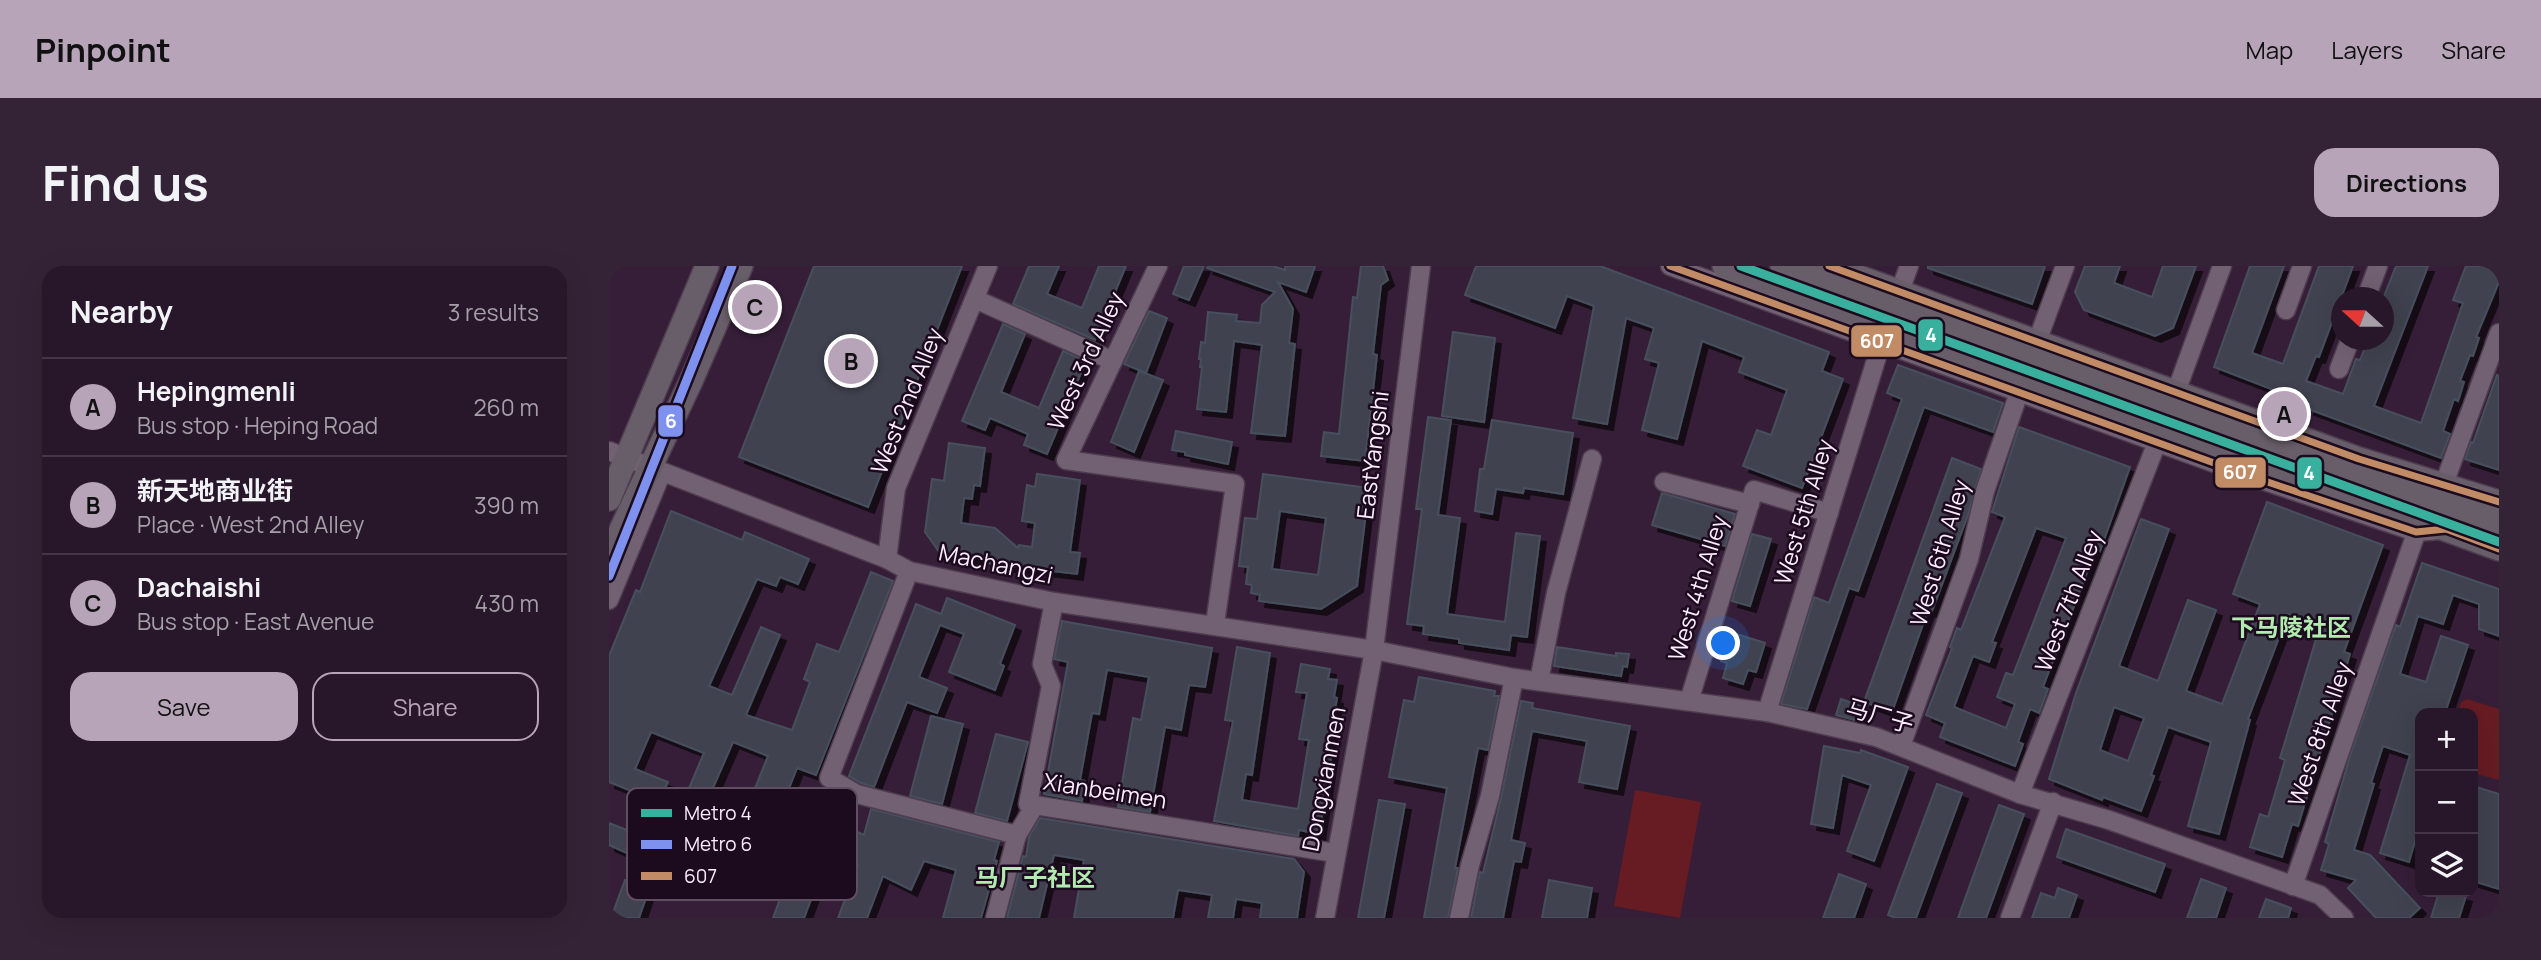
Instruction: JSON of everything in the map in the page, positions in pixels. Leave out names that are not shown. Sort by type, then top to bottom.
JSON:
[{"type":"main road","points":[[609,499],[618,454],[707,266]]},
{"type":"main road","points":[[609,555],[656,470],[741,266]]},
{"type":"main road","points":[[1724,266],[1890,317],[2028,367],[2166,418],[2419,525],[2446,529],[2499,549]]},
{"type":"main road","points":[[1782,266],[1890,317],[2166,418],[2499,525]]},
{"type":"main road","points":[[1829,266],[1890,317]]},
{"type":"main road","points":[[2166,418],[2359,459],[2499,502]]},
{"type":"street","name":"West 2nd Alley","points":[[887,559],[896,488],[988,266]]},
{"type":"street","name":"West 3rd Alley","points":[[1158,266],[1066,460],[1235,484],[1215,624]]},
{"type":"street","name":"EastYangshi","points":[[1374,650],[1421,266]]},
{"type":"street","points":[[1670,266],[1890,317]]},
{"type":"street","name":"West 5th Alley","points":[[1767,712],[1890,317],[1909,266]]},
{"type":"street","name":"West 6th Alley","points":[[1901,746],[1969,559],[1985,491],[2064,266]]},
{"type":"street","name":"West 7th Alley","points":[[2020,794],[2222,266]]},
{"type":"street","points":[[2286,310],[2302,266]]},
{"type":"street","points":[[2370,287],[2378,266]]},
{"type":"street","points":[[975,299],[1113,361]]},
{"type":"street","points":[[2444,484],[2499,333]]},
{"type":"street","points":[[2340,369],[2347,350]]},
{"type":"street","name":"Machangzi","points":[[618,454],[887,559],[909,571],[1054,601],[1374,650]]},
{"type":"street","points":[[1539,681],[1556,593],[1592,459]]},
{"type":"street","points":[[609,600],[656,470]]},
{"type":"street","points":[[1664,482],[1829,513]]},
{"type":"street","name":"West 4th Alley","points":[[1689,701],[1752,497]]},
{"type":"street","name":"West 8th Alley","points":[[2293,886],[2419,525]]},
{"type":"street","points":[[846,788],[829,778],[909,571]]},
{"type":"street","name":"Xianbeimen","points":[[1054,601],[1042,664],[1051,686],[1028,804],[1335,853]]},
{"type":"street","name":"马厂子","points":[[1374,650],[1514,678],[1767,712],[1876,737],[2020,794],[2053,802],[2320,895],[2344,918]]},
{"type":"street","name":"Dongxianmen","points":[[1325,918],[1374,650]]},
{"type":"street","points":[[1459,918],[1470,865],[1490,796],[1514,678]]},
{"type":"street","points":[[857,794],[1017,835]]},
{"type":"street","points":[[2010,918],[2053,802]]},
{"type":"street","points":[[995,918],[1017,835],[1035,806]]},
{"type":"shaded area","points":[[2467,699],[2499,709],[2499,780],[2478,774],[2478,708],[2459,708],[2461,702]]},
{"type":"shaded area","points":[[1635,790],[1701,802],[1680,918],[1614,906]]},
{"type":"building","points":[[814,266],[962,266],[868,507],[739,457]]},
{"type":"building","points":[[1029,266],[1059,266],[1047,294],[1082,308],[1099,266],[1126,266],[1095,340],[1013,304]]},
{"type":"building","points":[[1184,266],[1204,266],[1189,300],[1173,294]]},
{"type":"building","points":[[1273,266],[1285,270],[1285,266],[1315,266],[1306,292],[1278,282],[1293,309],[1289,343],[1295,344],[1285,436],[1251,433],[1262,345],[1234,341],[1226,412],[1197,409],[1202,367],[1199,359],[1201,342],[1205,343],[1208,312],[1237,315],[1236,321],[1260,323],[1262,305],[1275,292],[1207,268]]},
{"type":"building","points":[[1361,266],[1383,266],[1388,280],[1381,285],[1373,354],[1377,355],[1365,461],[1321,456],[1324,432],[1339,434],[1353,297],[1357,298]]},
{"type":"building","points":[[1476,266],[1600,266],[1829,352],[1822,371],[1843,379],[1802,488],[1743,466],[1757,430],[1771,435],[1787,390],[1739,372],[1744,357],[1702,341],[1677,439],[1642,430],[1659,363],[1645,359],[1654,328],[1626,318],[1607,424],[1573,418],[1594,306],[1567,296],[1555,328],[1465,295]]},
{"type":"building","points":[[1928,266],[2045,266],[2032,304]]},
{"type":"building","points":[[2085,266],[2120,266],[2114,283],[2152,297],[2163,266],[2196,266],[2173,328],[2155,336],[2084,310],[2075,292]]},
{"type":"building","points":[[2250,266],[2284,266],[2252,353],[2283,364],[2319,266],[2353,266],[2345,287],[2331,287],[2331,325],[2319,357],[2316,356],[2306,381],[2343,394],[2356,359],[2360,360],[2364,350],[2394,350],[2394,287],[2388,287],[2396,266],[2428,266],[2374,406],[2421,423],[2463,303],[2453,300],[2466,266],[2499,266],[2499,282],[2476,337],[2479,338],[2473,356],[2470,355],[2460,381],[2464,382],[2458,401],[2454,399],[2443,431],[2450,434],[2441,458],[2308,409],[2310,404],[2214,367]]},
{"type":"building","points":[[1149,311],[1167,318],[1146,373],[1124,364]]},
{"type":"building","points":[[1003,324],[1025,334],[1001,392],[1039,408],[1063,351],[1086,361],[1047,454],[1024,445],[1028,434],[990,418],[985,430],[962,421]]},
{"type":"building","points":[[1453,332],[1495,338],[1484,422],[1442,416]]},
{"type":"building","points":[[1898,365],[2003,403],[1993,432],[1924,407],[1858,591],[1849,588],[1807,709],[1781,704],[1814,597],[1829,603],[1902,399],[1887,393]]},
{"type":"building","points":[[1139,371],[1163,380],[1134,452],[1111,442]]},
{"type":"building","points":[[2497,375],[2499,376],[2499,470],[2465,459]]},
{"type":"building","points":[[1428,417],[1451,420],[1438,515],[1460,518],[1447,614],[1505,622],[1516,533],[1540,536],[1527,637],[1511,635],[1509,650],[1459,643],[1459,639],[1423,634],[1424,626],[1407,624],[1422,509],[1416,509]]},
{"type":"building","points":[[1492,420],[1573,433],[1563,494],[1524,488],[1523,493],[1496,489],[1492,514],[1475,511],[1480,469],[1484,469]]},
{"type":"building","points":[[2019,427],[2130,467],[2100,551],[2096,549],[2043,687],[2048,689],[2039,713],[2030,709],[2018,742],[2023,744],[2015,766],[1940,737],[1945,723],[1926,715],[1957,628],[1961,630],[2005,517],[1992,512]],"holes":[[[2036,528],[2066,538],[2013,675],[2006,673],[1997,697],[2015,704],[2006,728],[1954,707],[1973,656],[1989,662],[1996,643],[1992,642]]]},
{"type":"building","points":[[1176,431],[1232,442],[1228,464],[1172,450]]},
{"type":"building","points":[[949,443],[985,448],[980,486],[974,485],[972,499],[964,498],[961,523],[995,528],[1018,548],[1019,545],[1032,547],[1035,523],[1022,521],[1027,485],[1035,487],[1037,474],[1080,480],[1070,552],[1080,553],[1077,574],[985,563],[985,559],[940,553],[925,532],[932,479],[944,481]]},
{"type":"building","points":[[1952,458],[1981,469],[1968,515],[1932,611],[1928,610],[1892,712],[1864,702]]},
{"type":"building","points":[[1263,474],[1369,488],[1357,586],[1321,609],[1259,601],[1260,595],[1251,593],[1252,585],[1246,584],[1248,567],[1239,566],[1245,518],[1257,519]],"holes":[[[1280,511],[1326,518],[1318,575],[1272,569]]]},
{"type":"building","points":[[1662,493],[1735,514],[1725,546],[1652,525]]},
{"type":"building","points":[[2267,502],[2383,545],[2344,652],[2350,654],[2298,826],[2292,824],[2282,857],[2250,847],[2260,814],[2268,817],[2285,760],[2280,758],[2320,626],[2288,614],[2248,719],[2250,720],[2219,834],[2188,826],[2211,742],[2168,727],[2141,811],[2103,797],[2102,800],[2049,779],[2076,693],[2141,519],[2169,529],[2119,666],[2158,681],[2188,600],[2216,610],[2186,691],[2222,704],[2260,604],[2233,594]],"holes":[[[2114,707],[2144,718],[2128,761],[2100,750]]]},
{"type":"building","points":[[671,511],[742,540],[745,532],[809,559],[798,584],[780,577],[776,586],[757,579],[709,686],[732,695],[761,627],[780,635],[746,715],[792,730],[810,682],[804,679],[817,644],[839,652],[871,572],[893,581],[816,775],[797,768],[789,788],[755,788],[768,756],[733,742],[713,788],[689,788],[704,753],[651,732],[635,769],[668,782],[665,788],[627,789],[609,782],[609,656],[636,590],[640,592]]},
{"type":"building","points":[[1752,534],[1771,539],[1750,606],[1732,601]]},
{"type":"building","points":[[2422,563],[2499,589],[2499,636],[2479,629],[2479,604],[2453,595],[2443,624],[2418,616],[2400,674],[2426,682],[2441,636],[2468,645],[2447,708],[2415,708],[2415,841],[2409,862],[2380,853],[2410,755],[2383,746],[2354,850],[2370,855],[2420,908],[2409,918],[2376,918],[2348,888],[2356,880],[2321,870],[2329,844],[2325,842],[2351,753],[2396,625],[2400,627]]},
{"type":"building","points":[[947,598],[1015,625],[1000,664],[1004,666],[995,690],[949,672],[964,634],[940,625],[919,677],[947,688],[937,713],[907,702],[874,787],[861,783],[849,776],[916,604],[941,614]]},
{"type":"building","points":[[1062,621],[1212,648],[1205,687],[1189,685],[1181,730],[1165,727],[1150,812],[1118,807],[1133,718],[1141,720],[1149,677],[1107,670],[1099,714],[1092,713],[1080,780],[1085,781],[1082,801],[1044,794],[1068,662],[1054,659]]},
{"type":"building","points":[[1730,632],[1765,643],[1756,672],[1748,670],[1743,684],[1723,678],[1727,663],[1721,661]]},
{"type":"building","points":[[1237,647],[1270,653],[1252,775],[1246,774],[1242,800],[1298,809],[1309,740],[1299,739],[1307,693],[1296,692],[1301,664],[1330,669],[1328,679],[1337,680],[1334,697],[1337,698],[1328,751],[1332,752],[1319,834],[1299,830],[1298,836],[1214,821],[1233,721],[1225,720]]},
{"type":"building","points":[[1557,647],[1616,656],[1616,653],[1629,654],[1627,667],[1623,666],[1621,676],[1554,666]]},
{"type":"building","points":[[1419,677],[1495,691],[1494,696],[1499,696],[1488,750],[1478,748],[1448,918],[1424,918],[1447,788],[1389,777],[1404,700],[1414,702]]},
{"type":"building","points":[[1841,699],[1864,707],[1859,721],[1836,715]]},
{"type":"building","points":[[1521,701],[1533,703],[1532,708],[1630,726],[1617,789],[1579,782],[1587,741],[1532,731],[1511,840],[1525,843],[1521,862],[1514,861],[1503,918],[1471,918],[1480,872],[1483,873],[1501,798]]},
{"type":"building","points":[[931,716],[963,724],[942,804],[910,796]]},
{"type":"building","points":[[996,734],[1028,742],[1007,821],[975,813]]},
{"type":"building","points":[[1824,746],[1860,753],[1861,750],[1908,767],[1874,861],[1847,851],[1871,785],[1842,775],[1833,828],[1811,824]]},
{"type":"building","points":[[1937,784],[1962,793],[1916,918],[1896,918],[1888,915]]},
{"type":"building","points":[[2478,788],[2499,794],[2499,889],[2478,883]]},
{"type":"building","points":[[1379,800],[1405,804],[1384,918],[1358,918]]},
{"type":"building","points":[[1999,805],[2024,814],[1986,918],[1958,918]]},
{"type":"building","points":[[871,809],[999,842],[994,860],[997,861],[981,918],[943,918],[956,870],[924,861],[911,890],[883,876],[867,918],[838,918],[845,900],[857,900],[857,832],[864,835]]},
{"type":"building","points":[[1040,818],[1294,859],[1304,872],[1297,918],[1260,918],[1262,903],[1236,899],[1233,918],[1208,918],[1212,895],[1178,890],[1173,918],[1074,918],[1084,860],[1054,855],[1039,918],[1007,918],[1023,856],[1026,857],[1029,837]]},
{"type":"building","points":[[609,823],[627,830],[627,853],[609,845]]},
{"type":"building","points":[[2066,829],[2165,864],[2155,892],[2057,857]]},
{"type":"building","points":[[1839,874],[1866,884],[1854,918],[1823,918]]},
{"type":"building","points":[[2201,879],[2226,888],[2216,918],[2187,918]]},
{"type":"building","points":[[625,880],[627,881],[627,900],[645,900],[639,918],[611,918]]},
{"type":"building","points":[[1549,880],[1592,888],[1587,918],[1542,918]]},
{"type":"building","points":[[2058,888],[2077,895],[2069,918],[2032,918],[2041,893],[2055,898]]},
{"type":"building","points":[[2437,897],[2466,897],[2459,918],[2431,918]]},
{"type":"building","points":[[2266,899],[2291,908],[2288,918],[2259,918]]},
{"type":"building","points":[[780,900],[811,900],[804,918],[773,918]]},
{"type":"metro line","name":"6","points":[[609,576],[732,266]]},
{"type":"metro line","name":"4","points":[[1741,266],[2499,542]]},
{"type":"transit line","name":"607","points":[[1670,266],[2250,476],[2416,532],[2446,529],[2499,549]]},
{"type":"transit line","name":"607","points":[[1829,266],[2359,459],[2499,502]]},
{"type":"place","name":"Dachaishi","points":[[755,307]]},
{"type":"place","name":"新天地商业街","points":[[851,361]]},
{"type":"place","name":"Hepingmenli","points":[[2284,414]]},
{"type":"district","name":"下马陵社区","points":[[2291,628]]},
{"type":"district","name":"马厂子社区","points":[[1035,878]]}]
